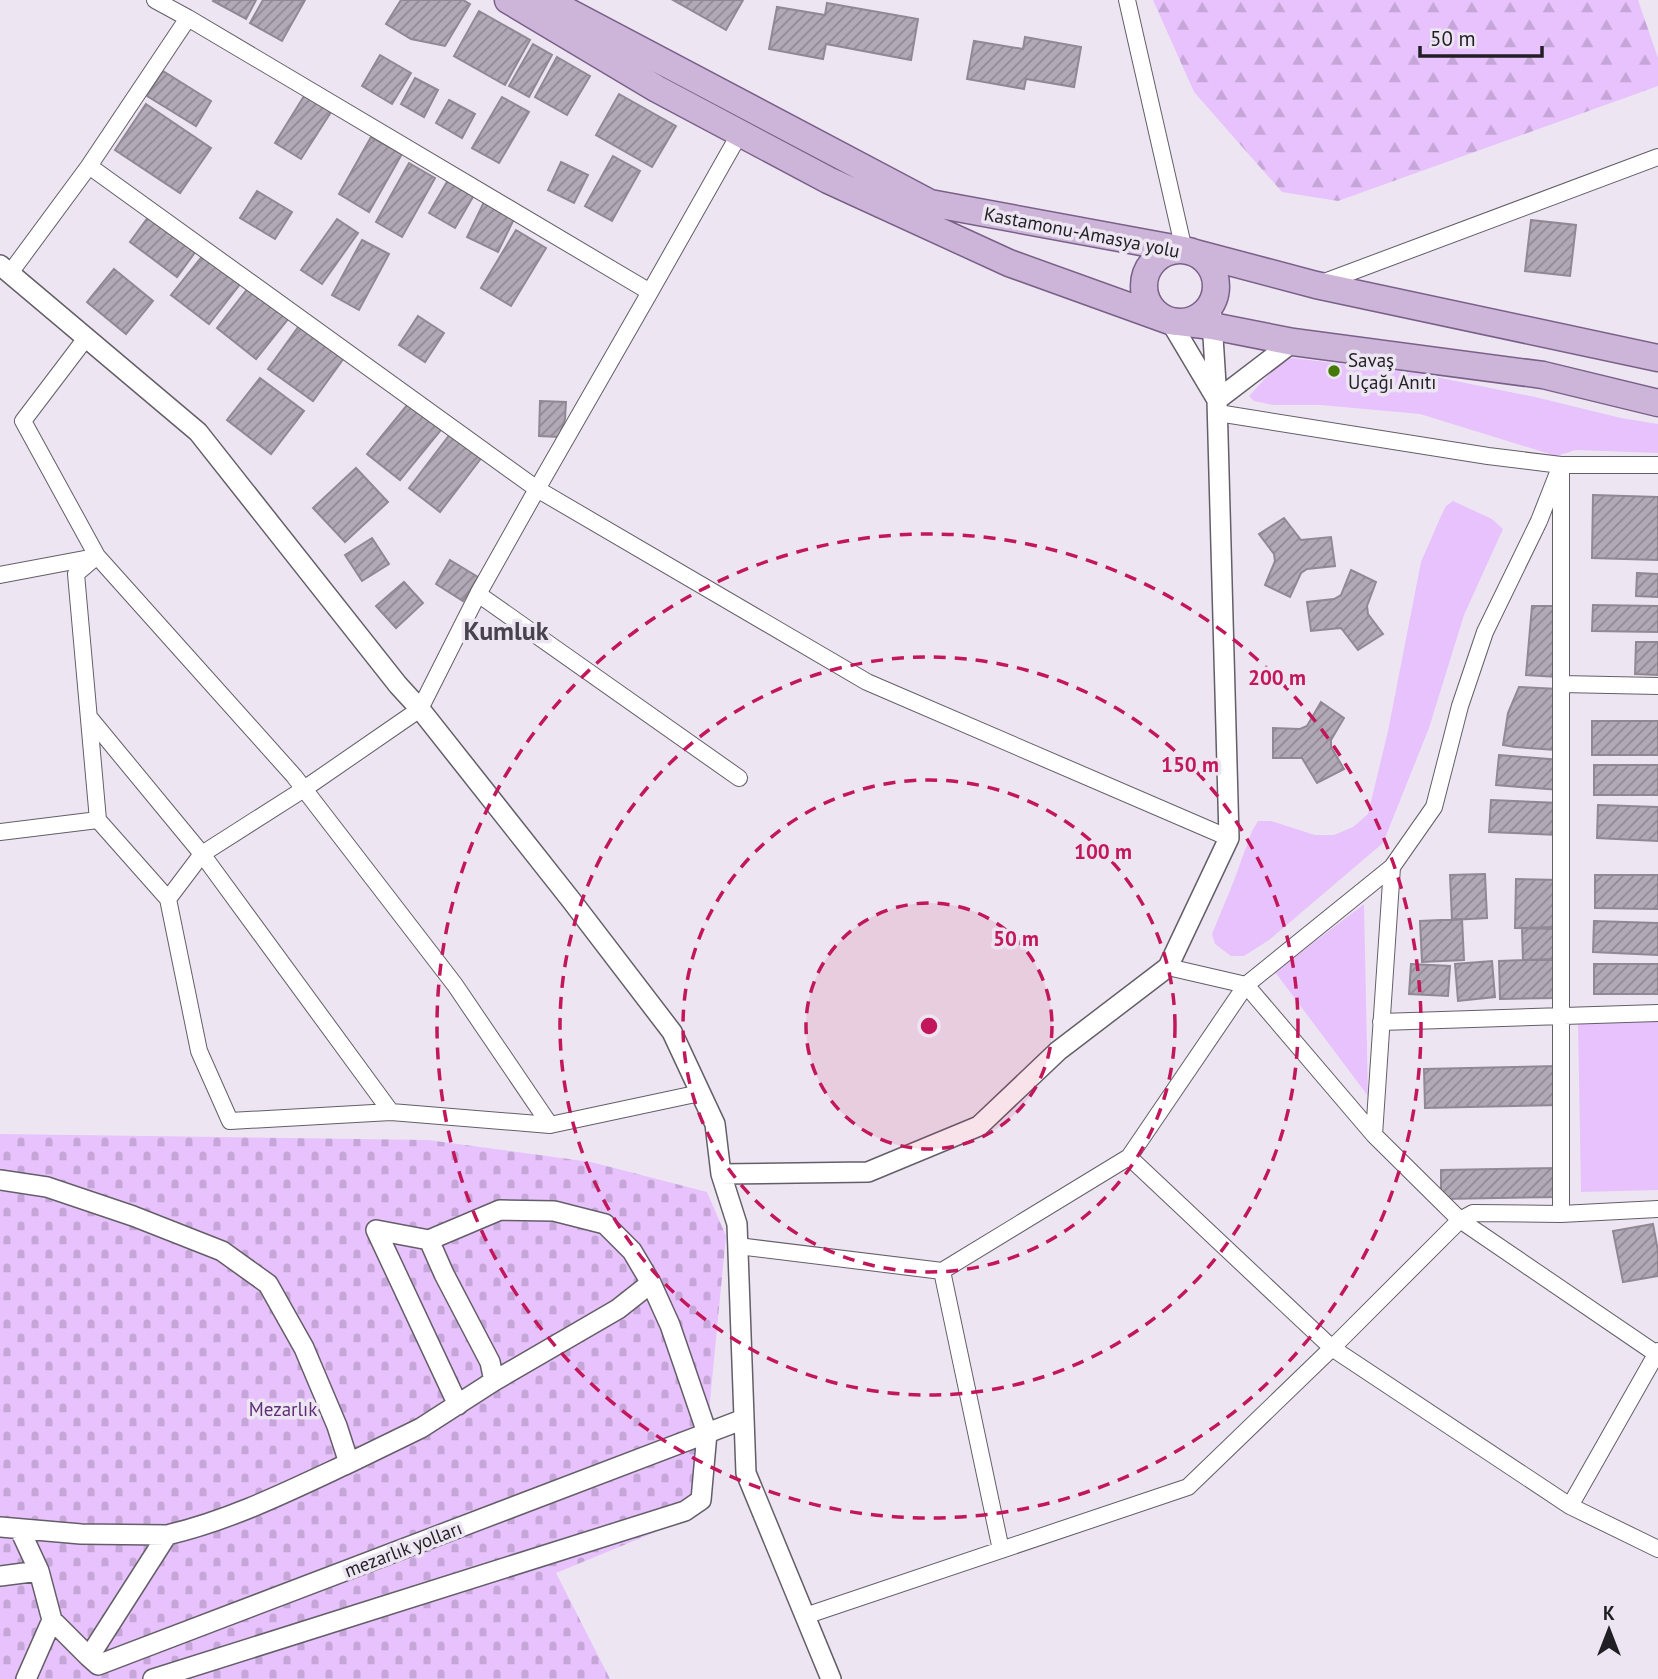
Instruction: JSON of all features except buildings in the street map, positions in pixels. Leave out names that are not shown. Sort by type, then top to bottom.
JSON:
[{"type":"main road","name":"Kastamonu-Amasya yolu","points":[[508,0],[657,89],[828,180],[1009,263],[1170,321]]},
{"type":"main road","name":"Kastamonu-Amasya yolu","points":[[546,0],[930,203],[1184,250],[1317,285],[1658,358]]},
{"type":"main road","points":[[1212,315],[1216,282],[1205,260],[1184,250],[1161,255],[1152,263],[1143,285],[1145,297],[1150,308],[1170,321],[1182,323],[1203,314],[1212,315],[1293,342],[1543,375],[1658,403]]},
{"type":"street","points":[[155,0],[650,292]]},
{"type":"street","points":[[1127,0],[1184,250]]},
{"type":"street","points":[[188,18],[89,166],[5,269],[198,432],[571,900],[672,1032],[715,1124],[721,1174],[737,1224],[746,1473],[831,1679]]},
{"type":"street","points":[[168,899],[202,854],[304,789],[420,709],[478,594],[740,133]]},
{"type":"street","points":[[1317,285],[1658,157]]},
{"type":"street","points":[[89,166],[537,489],[867,682],[1228,838]]},
{"type":"street","points":[[721,1174],[868,1172],[979,1126],[1058,1051],[1168,967],[1228,838],[1218,407],[1212,315]]},
{"type":"street","points":[[1170,321],[1218,407]]},
{"type":"street","points":[[86,338],[23,421],[97,556],[304,789],[455,985],[550,1125]]},
{"type":"street","points":[[1218,407],[1293,342]]},
{"type":"street","points":[[1218,407],[1488,456],[1561,465],[1658,465]]},
{"type":"street","points":[[1561,465],[1561,1214]]},
{"type":"street","points":[[738,1247],[942,1271],[1129,1157],[1246,985],[1392,867],[1434,807],[1460,706],[1485,632],[1539,521],[1561,465]]},
{"type":"street","points":[[0,575],[97,556]]},
{"type":"street","points":[[97,556],[76,574],[98,820],[168,899],[199,1051],[230,1121],[391,1112],[550,1125],[701,1093]]},
{"type":"street","points":[[478,594],[739,778]]},
{"type":"street","points":[[1561,684],[1658,686]]},
{"type":"street","points":[[89,717],[202,854],[391,1112]]},
{"type":"street","points":[[0,832],[98,820]]},
{"type":"street","points":[[1374,1135],[1392,867]]},
{"type":"street","points":[[1168,967],[1246,985],[1374,1135],[1460,1220],[1657,1353],[1570,1506]]},
{"type":"street","points":[[1381,1023],[1658,1013]]},
{"type":"street","points":[[1129,1157],[1332,1348],[1570,1506],[1658,1549]]},
{"type":"street","points":[[0,1180],[47,1187],[133,1216],[222,1251],[268,1284],[304,1348],[337,1426],[349,1463]]},
{"type":"street","points":[[805,1616],[1188,1487],[1460,1220],[1473,1213],[1561,1214],[1658,1209]]},
{"type":"street","points":[[153,1679],[685,1511],[701,1500],[708,1433],[670,1325],[651,1283],[632,1251],[605,1224],[554,1211],[500,1210],[429,1240],[376,1230],[458,1405]]},
{"type":"street","points":[[429,1240],[490,1362],[494,1381]]},
{"type":"street","points":[[942,1271],[1002,1550]]},
{"type":"street","points":[[0,1527],[81,1534],[167,1535],[201,1527],[274,1498],[421,1428],[494,1381],[618,1309],[651,1283]]},
{"type":"street","name":"mezarlık yolları","points":[[97,1667],[744,1419]]},
{"type":"street","points":[[20,1530],[39,1571],[52,1620],[97,1667],[167,1535]]},
{"type":"street","points":[[0,1576],[39,1571]]},
{"type":"street","points":[[26,1679],[52,1620]]},
{"type":"green space","points":[[1153,0],[1638,0],[1658,58],[1658,86],[1338,201],[1282,192],[1194,92]]},
{"type":"green space","points":[[1285,357],[1421,374],[1658,424],[1658,453],[1576,450],[1556,456],[1420,414],[1321,405],[1273,405],[1254,401],[1249,396]]},
{"type":"green space","points":[[1453,501],[1492,519],[1503,529],[1464,615],[1429,728],[1383,843],[1269,940],[1244,956],[1231,956],[1215,944],[1212,934],[1258,821],[1271,821],[1315,835],[1334,835],[1353,827],[1368,814],[1388,731],[1421,562],[1446,506]]},
{"type":"green space","points":[[1364,904],[1368,1096],[1275,972]]},
{"type":"green space","points":[[1658,1020],[1658,1190],[1581,1192],[1578,1021]]},
{"type":"green space","name":"Mezarlık","points":[[0,1134],[428,1140],[591,1162],[707,1192],[726,1236],[699,1514],[556,1573],[610,1679],[0,1679]]},
{"type":"place","name":"Savaş Uçağı Anıtı","points":[[1334,371]]},
{"type":"district","name":"Kumluk","points":[[506,631]]}]
